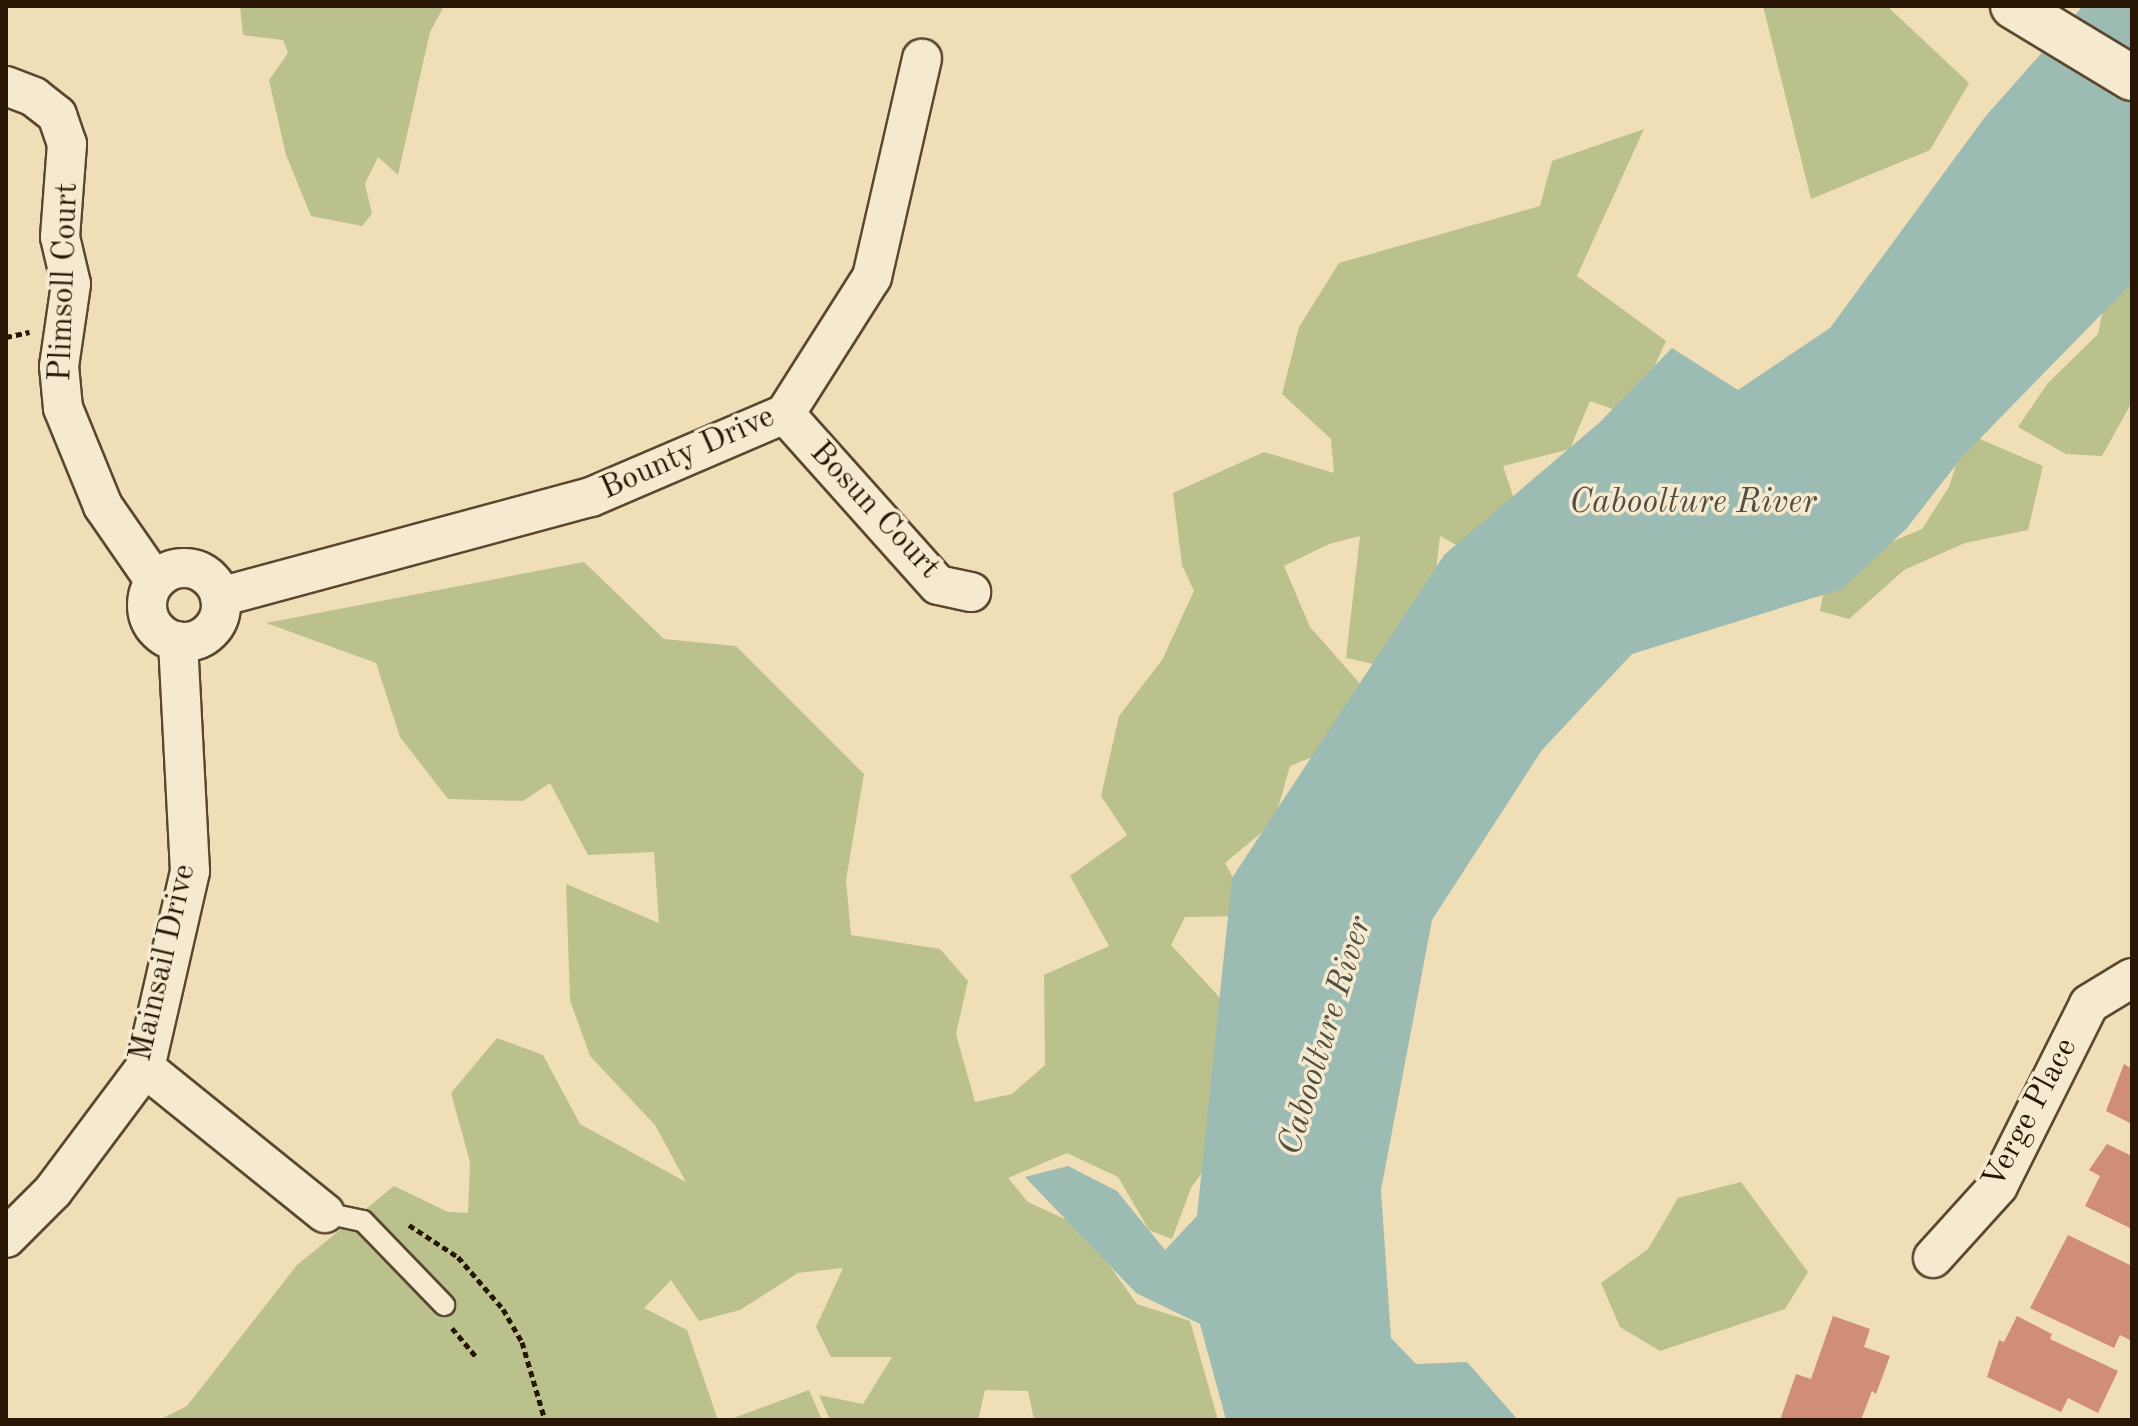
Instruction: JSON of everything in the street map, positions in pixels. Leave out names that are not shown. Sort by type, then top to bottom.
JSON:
[{"type":"main road","points":[[2013,6],[2132,78]]},
{"type":"street","name":"Bounty Drive","points":[[220,597],[591,497],[785,414],[872,277],[922,59]]},
{"type":"street","name":"Plimsoll Court","points":[[6,86],[34,97],[57,115],[67,144],[60,237],[71,284],[59,366],[63,408],[109,519],[155,581]]},
{"type":"street","name":"Bosun Court","points":[[785,414],[938,585],[971,592]]},
{"type":"street","points":[[187,568],[208,576],[220,597],[211,630],[178,641],[151,623],[147,601],[155,581],[187,568]]},
{"type":"street","name":"Mainsail Drive","points":[[6,1238],[53,1191],[145,1068],[190,871],[185,697],[178,641]]},
{"type":"street","name":"Verge Place","points":[[1933,1258],[1998,1186],[2089,1004],[2132,978]]},
{"type":"street","points":[[145,1068],[325,1213]]},
{"type":"lane","points":[[325,1213],[363,1221],[444,1305]]},
{"type":"green space","points":[[240,6],[444,6],[430,32],[398,175],[378,157],[365,184],[372,214],[362,226],[311,216],[286,155],[269,80],[288,53],[283,40],[243,35]]},
{"type":"green space","points":[[1763,6],[1887,6],[1969,83],[1930,150],[1811,199]]},
{"type":"green space","points":[[1644,129],[1577,276],[1666,341],[1632,416],[1590,401],[1570,449],[1503,466],[1513,496],[1484,560],[1440,536],[1435,579],[1378,665],[1346,658],[1360,536],[1329,544],[1284,566],[1310,627],[1364,688],[1339,746],[1290,766],[1274,822],[1225,863],[1254,916],[1185,917],[1171,945],[1236,1015],[1229,1135],[1191,1188],[1172,1239],[1149,1230],[1118,1177],[1067,1153],[1008,1178],[1028,1202],[1082,1227],[1137,1304],[1190,1321],[1218,1420],[1034,1420],[1028,1391],[985,1390],[978,1420],[830,1420],[819,1395],[863,1404],[892,1357],[831,1357],[816,1327],[843,1268],[798,1273],[740,1310],[699,1321],[671,1280],[644,1308],[687,1330],[718,1420],[159,1420],[187,1406],[297,1265],[394,1186],[448,1212],[468,1213],[470,1162],[451,1093],[497,1038],[543,1055],[580,1124],[686,1182],[655,1125],[590,1056],[570,1000],[566,884],[659,923],[654,852],[588,855],[550,783],[523,801],[448,799],[400,737],[376,663],[266,623],[584,562],[664,639],[736,646],[864,774],[846,880],[851,935],[940,949],[968,981],[956,1034],[975,1102],[1012,1094],[1045,1065],[1044,975],[1109,946],[1070,876],[1127,835],[1101,796],[1119,716],[1162,660],[1194,591],[1182,565],[1173,493],[1264,452],[1334,473],[1331,439],[1282,394],[1299,327],[1339,263],[1540,206],[1552,161]]},
{"type":"green space","points":[[2132,242],[2132,402],[2102,456],[2066,454],[2018,427],[2048,383],[2098,334],[2111,269]]},
{"type":"green space","points":[[1966,433],[2043,466],[2028,530],[1965,543],[1904,570],[1849,619],[1820,611],[1826,581],[1860,555],[1922,529],[1949,487]]},
{"type":"green space","points":[[1741,1182],[1808,1272],[1785,1309],[1660,1351],[1620,1327],[1601,1283],[1648,1249],[1678,1198]]},
{"type":"green space","points":[[809,1390],[822,1420],[728,1420]]},
{"type":"water","name":"Caboolture River","points":[[2083,6],[2132,6],[2132,283],[1962,457],[1907,528],[1842,589],[1632,654],[1542,750],[1432,920],[1381,1190],[1391,1338],[1416,1364],[1467,1362],[1518,1420],[1226,1420],[1200,1324],[1136,1293],[1025,1177],[1068,1166],[1117,1191],[1165,1250],[1197,1216],[1232,878],[1444,555],[1599,423],[1672,348],[1738,390],[1830,328],[1985,117]]},
{"type":"building","points":[[2124,1064],[2132,1069],[2132,1124],[2106,1111]]},
{"type":"building","points":[[2107,1144],[2132,1156],[2132,1229],[2085,1206],[2100,1176],[2089,1170]]},
{"type":"building","points":[[2068,1235],[2132,1266],[2132,1341],[2120,1335],[2114,1348],[2030,1308]]},
{"type":"building","points":[[1833,1316],[1870,1329],[1864,1347],[1890,1356],[1876,1394],[1872,1391],[1861,1420],[1780,1420],[1796,1374],[1811,1379]]},
{"type":"building","points":[[2017,1316],[2052,1334],[2050,1339],[2118,1371],[2098,1413],[2068,1398],[2061,1412],[1987,1377],[1999,1340],[2004,1342]]}]
